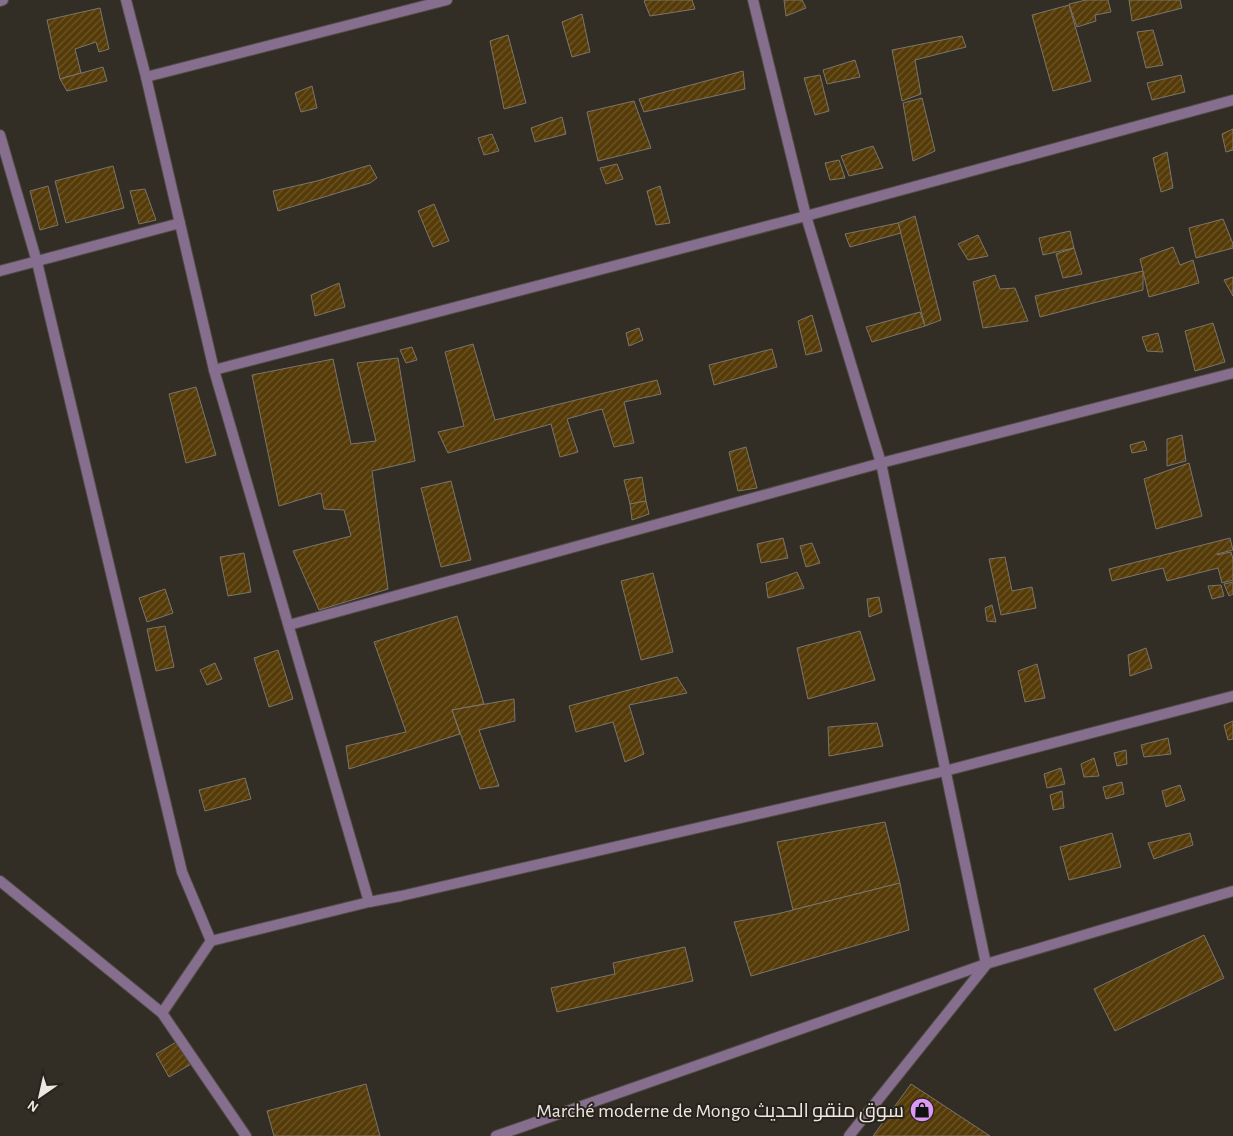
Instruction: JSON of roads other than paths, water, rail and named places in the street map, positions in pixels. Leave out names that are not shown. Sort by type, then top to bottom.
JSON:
[{"type":"street","points":[[126,0],[146,77],[214,370],[369,902]]},
{"type":"street","points":[[146,77],[447,0]]},
{"type":"street","points":[[753,0],[806,216],[881,463],[986,964]]},
{"type":"street","points":[[214,370],[806,216],[1233,100]]},
{"type":"street","points":[[0,135],[37,262],[182,872],[210,941]]},
{"type":"street","points":[[0,270],[180,224]]},
{"type":"street","points":[[288,625],[881,463],[1233,373]]},
{"type":"street","points":[[162,1013],[210,941],[369,902],[945,771],[1233,696]]},
{"type":"street","points":[[0,881],[162,1013],[246,1136]]},
{"type":"street","points":[[496,1136],[986,964],[1233,891]]},
{"type":"street","points":[[849,1136],[986,964]]},
{"type":"place","name":"Marché moderne de Mongo سوق منقو الحديث","points":[[922,1110]]}]
